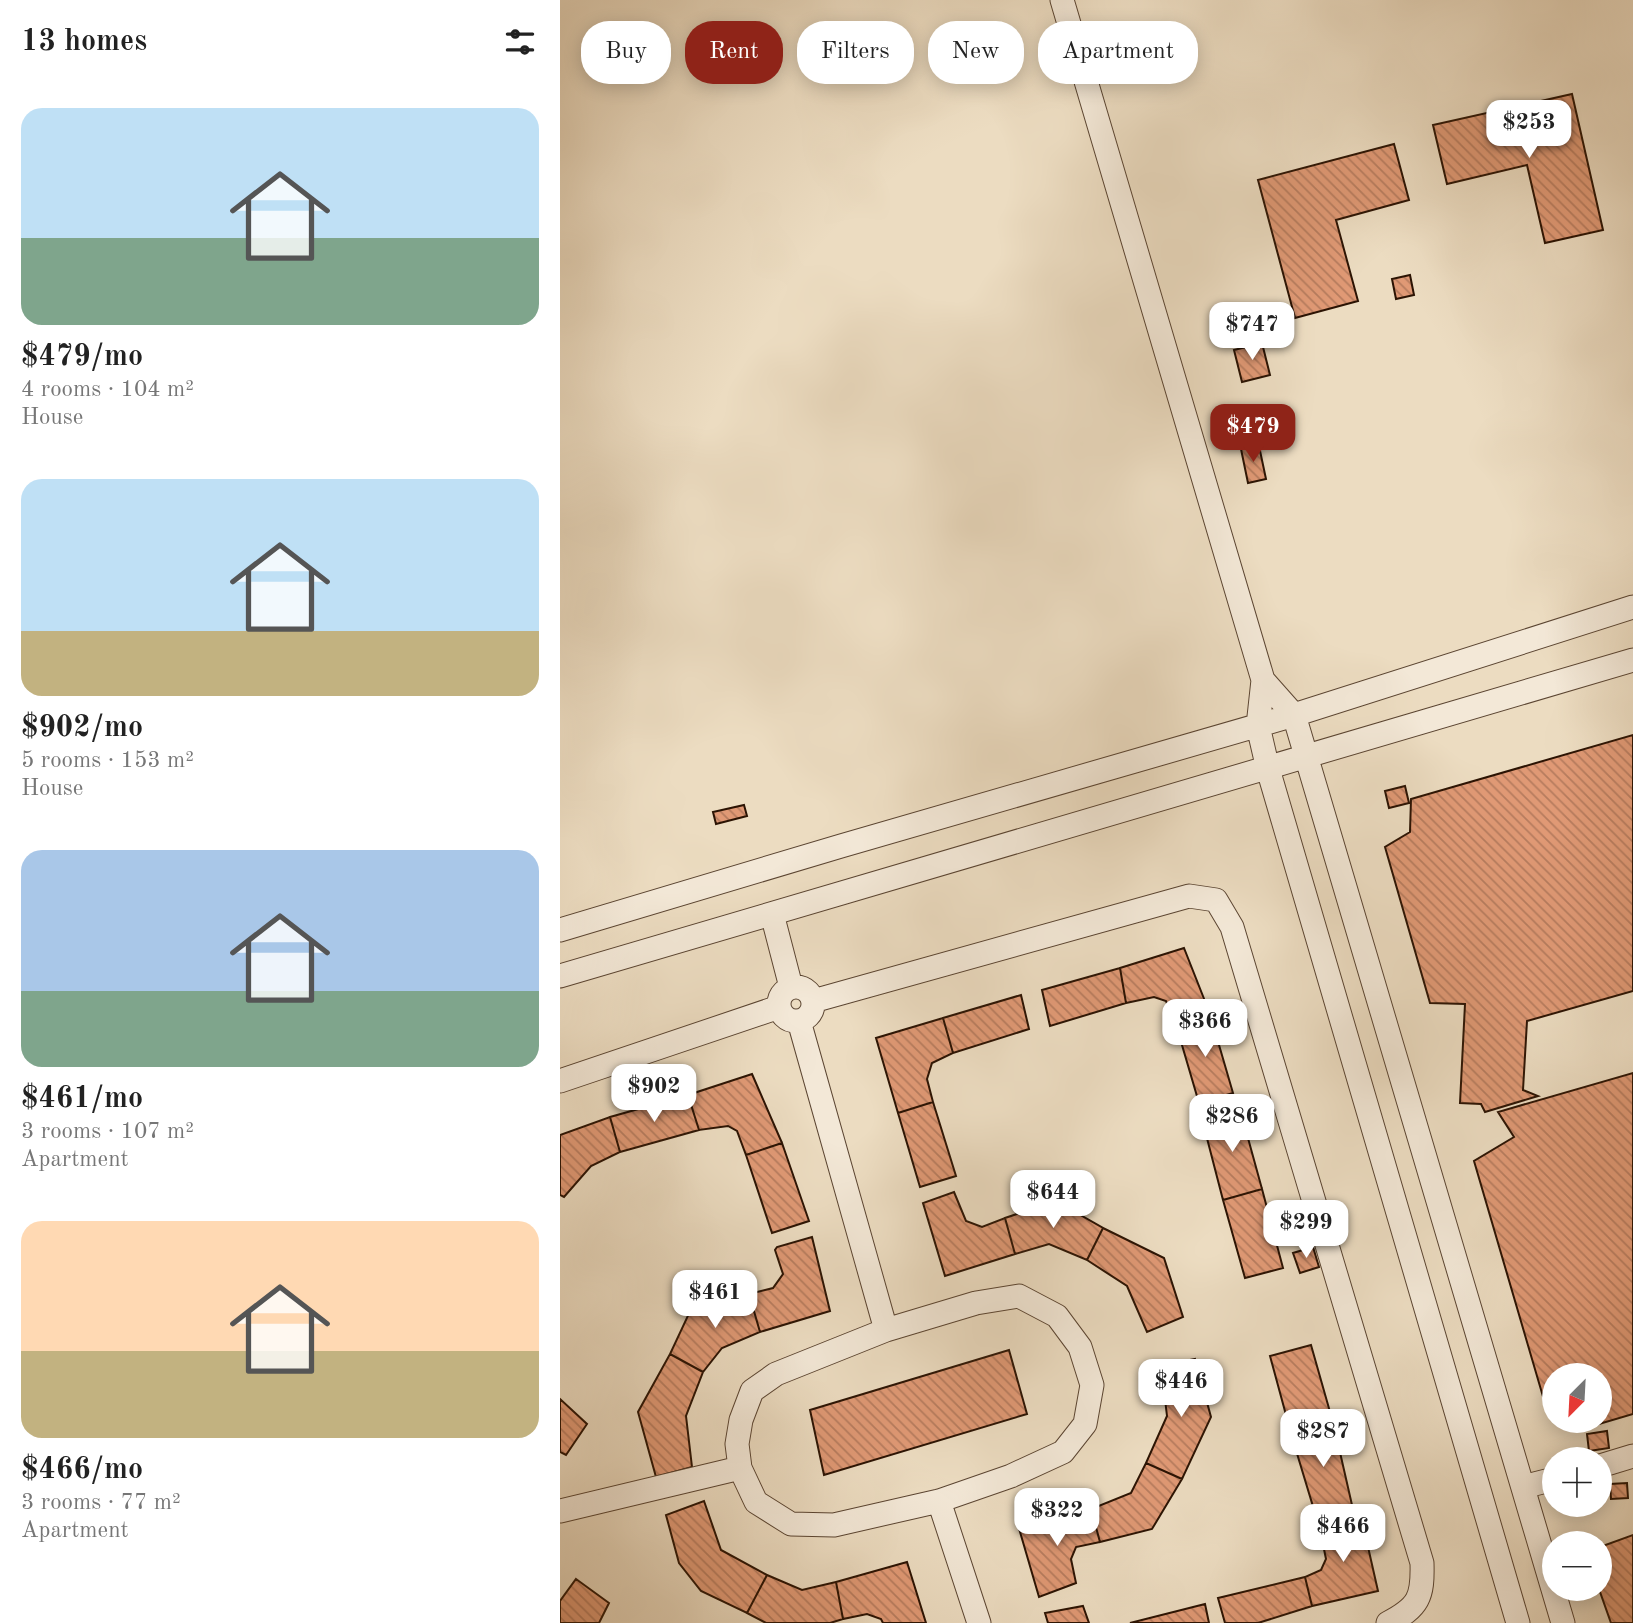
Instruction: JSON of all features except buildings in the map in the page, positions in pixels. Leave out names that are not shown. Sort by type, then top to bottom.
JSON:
[{"type":"street","points":[[1062,0],[1263,680],[1258,726],[1268,769],[1518,1623]]},
{"type":"street","points":[[560,930],[1258,726],[1633,607]]},
{"type":"street","points":[[560,976],[1633,660]]},
{"type":"street","points":[[1263,680],[1294,715],[1563,1623]]},
{"type":"street","points":[[813,1000],[1189,896],[1216,900],[1232,928],[1422,1563],[1423,1585],[1418,1602],[1404,1615],[1388,1623]]},
{"type":"street","points":[[772,914],[791,987]]},
{"type":"street","points":[[791,987],[803,988],[813,1000],[808,1015],[799,1021],[785,1017],[779,1007],[780,997],[791,987]]},
{"type":"street","points":[[560,1081],[779,1007]]},
{"type":"street","points":[[799,1021],[886,1330]]},
{"type":"street","points":[[1019,1296],[1057,1316],[1080,1347],[1092,1385],[1085,1424],[1063,1452],[1011,1476],[939,1501],[834,1525],[791,1524],[756,1502],[740,1468],[737,1444],[741,1420],[752,1391],[776,1374],[886,1330],[975,1303],[1019,1296]]},
{"type":"street","points":[[1612,1462],[1633,1456]]},
{"type":"street","points":[[560,1511],[740,1468]]},
{"type":"street","points":[[1523,1487],[1542,1482]]},
{"type":"street","points":[[939,1501],[979,1623]]}]
